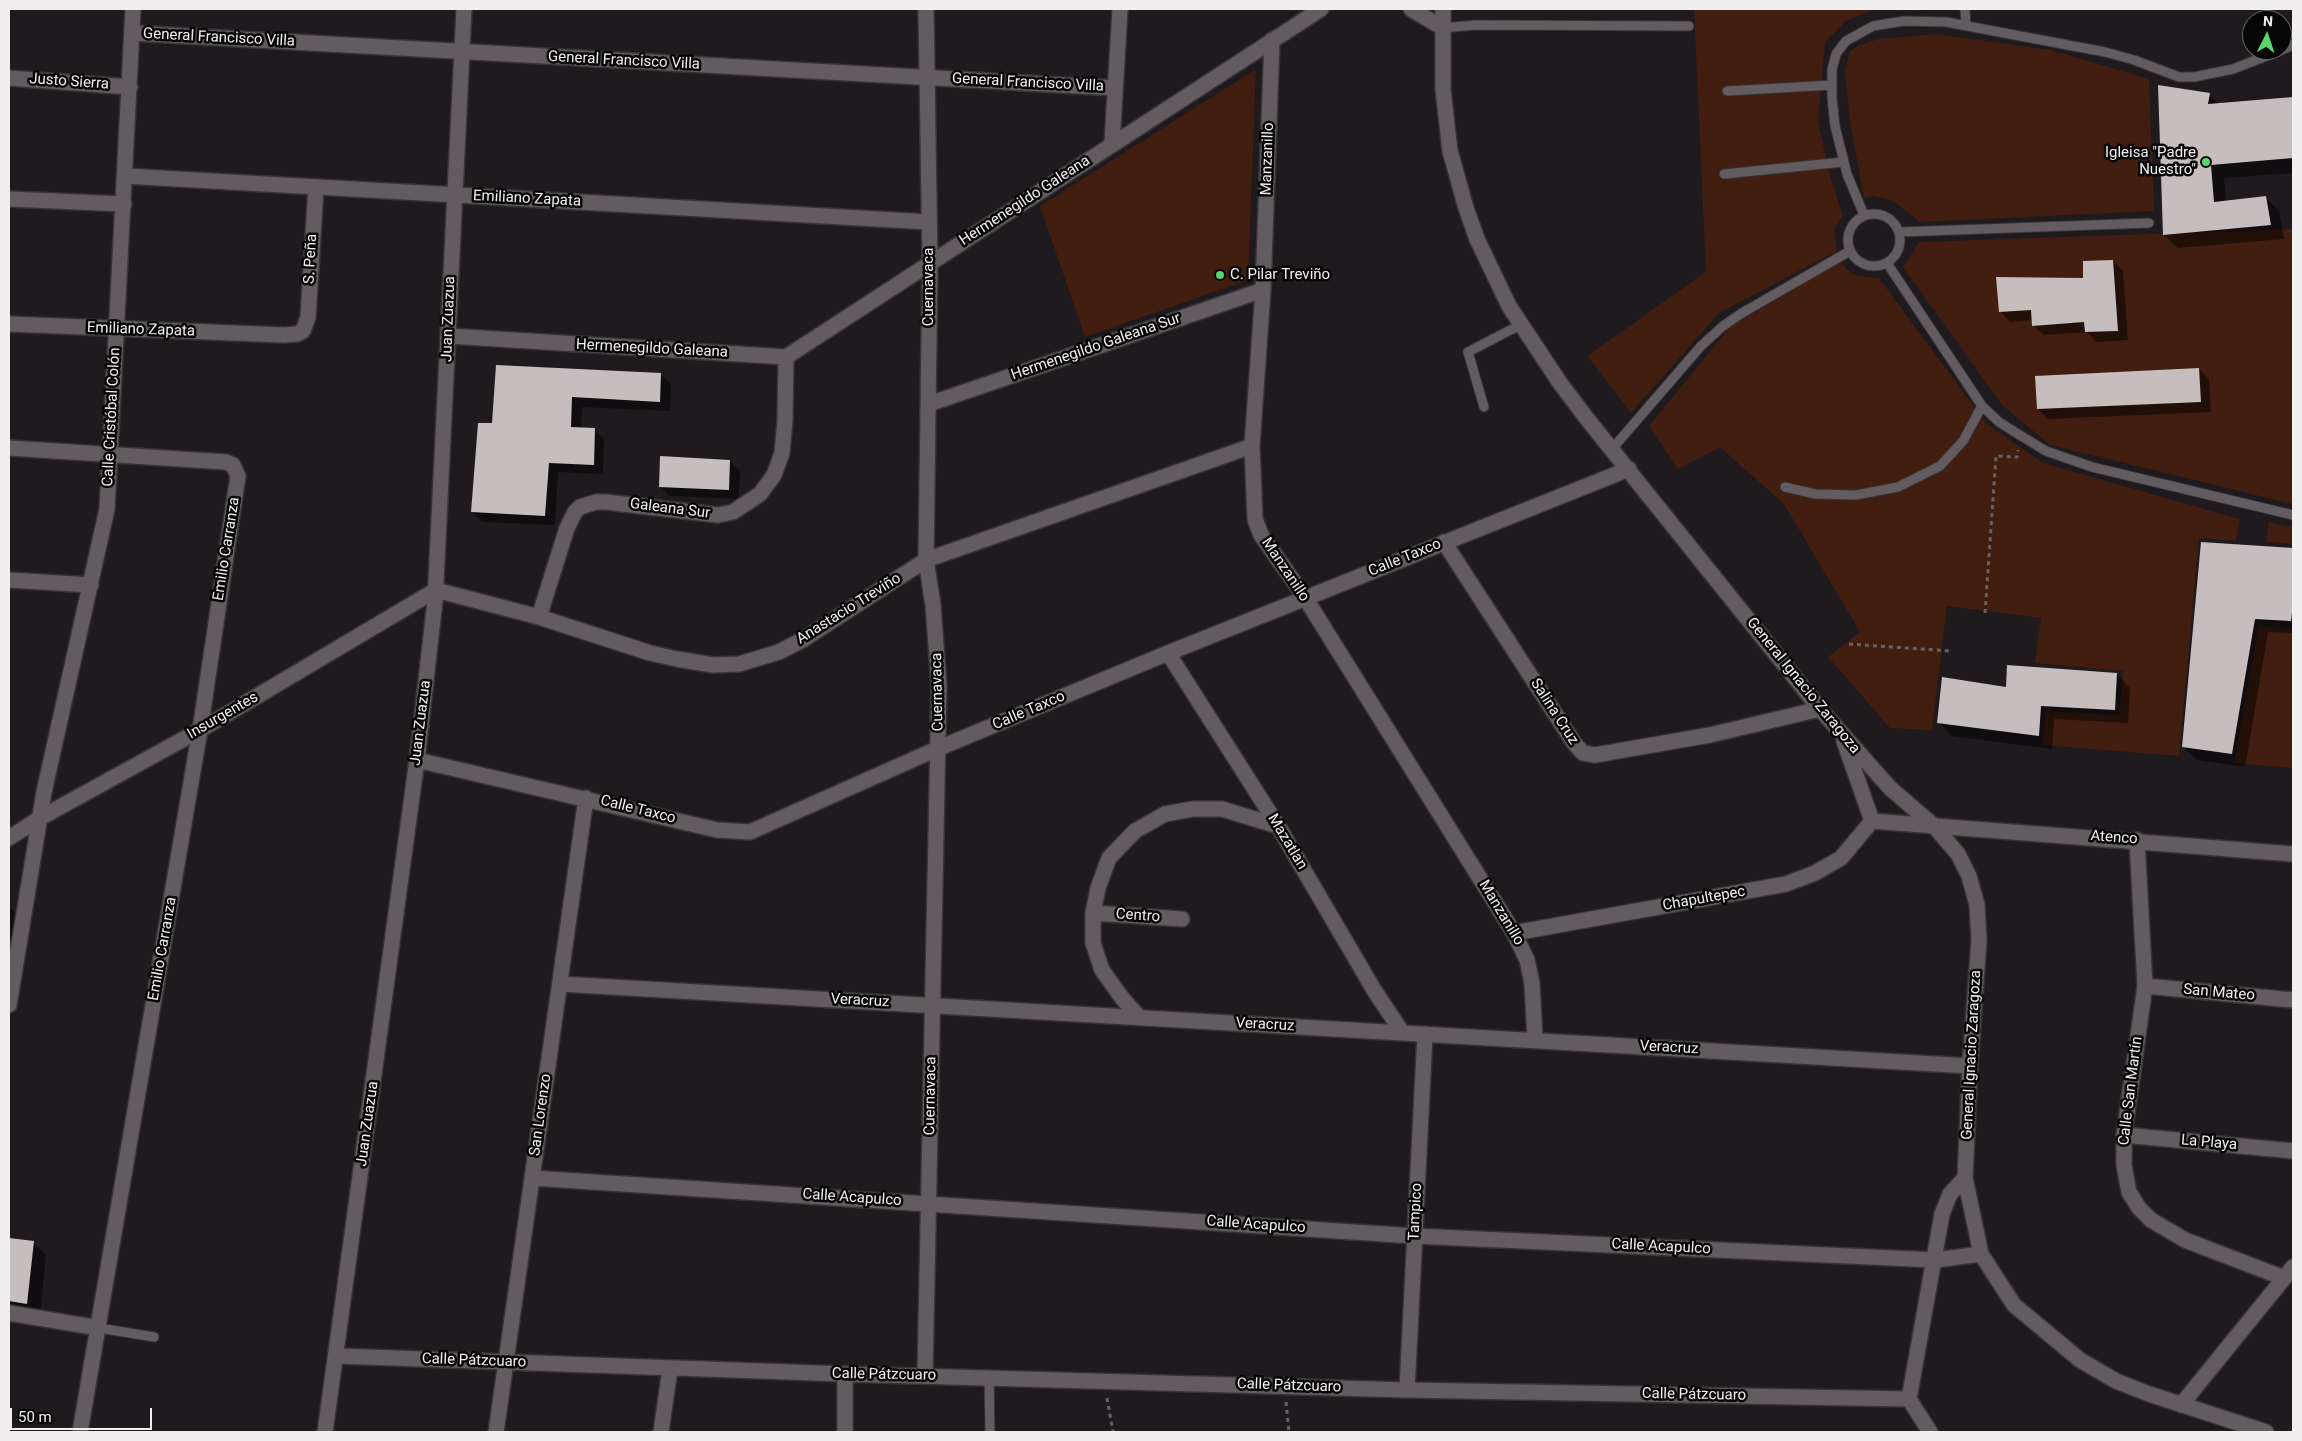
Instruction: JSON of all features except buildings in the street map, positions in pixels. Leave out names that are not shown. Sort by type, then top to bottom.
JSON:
[{"type":"street","name":"Calle Cristóbal Colón","points":[[9,1005],[40,818],[107,509],[118,329],[133,9]]},
{"type":"street","name":"Juan Zuazua","points":[[325,1432],[337,1356],[417,760],[436,590],[464,9]]},
{"type":"street","name":"Cuernavaca","points":[[925,1375],[939,748],[938,652],[926,560],[930,263],[926,9]]},
{"type":"street","points":[[1112,144],[1120,9]]},
{"type":"street","name":"Hermenegildo Galeana","points":[[449,336],[786,357],[1320,9]]},
{"type":"street","points":[[1411,9],[1443,28]]},
{"type":"street","name":"General Ignacio Zaragoza","points":[[1443,9],[1443,89],[1450,151],[1466,208],[1497,283],[1560,383],[1612,449],[1820,709],[1890,788],[1934,826],[1958,854],[1969,876],[1977,905],[1979,940],[1970,1066],[1965,1178],[1981,1254]]},
{"type":"street","name":"General Francisco Villa","points":[[132,33],[1116,88]]},
{"type":"street","name":"Manzanillo","points":[[1272,40],[1263,290],[1252,446],[1255,519],[1261,535],[1306,599],[1514,933],[1527,960],[1532,983],[1535,1040]]},
{"type":"street","name":"Justo Sierra","points":[[9,78],[130,87]]},
{"type":"street","name":"Emiliano Zapata","points":[[125,176],[929,222]]},
{"type":"street","name":"S. Peña","points":[[303,331],[308,317],[316,187]]},
{"type":"street","points":[[9,198],[124,204]]},
{"type":"street","name":"Hermenegildo Galeana Sur","points":[[929,404],[1263,290]]},
{"type":"street","name":"Emiliano Zapata","points":[[9,324],[284,335],[292,335],[303,331]]},
{"type":"street","name":"Galeana Sur","points":[[539,617],[567,528],[574,512],[580,507],[596,502],[606,502],[718,515],[733,512],[760,494],[774,475],[782,453],[785,420],[786,357]]},
{"type":"street","name":"Anastacio Treviño","points":[[436,590],[539,617],[676,660],[713,664],[739,664],[779,652],[804,639],[926,560],[1252,446]]},
{"type":"street","points":[[9,448],[110,454]]},
{"type":"street","name":"Emilio Carranza","points":[[80,1432],[200,730],[238,476],[233,465],[226,462],[110,454]]},
{"type":"street","name":"Calle Taxco","points":[[417,760],[717,830],[750,832],[939,748],[1168,653],[1629,469]]},
{"type":"street","name":"Salina Cruz","points":[[1444,542],[1574,743],[1583,753],[1595,756],[1710,735],[1820,709]]},
{"type":"street","points":[[9,580],[91,585]]},
{"type":"street","name":"Insurgentes","points":[[9,838],[40,818],[200,730],[436,590]]},
{"type":"street","name":"Mazatlan","points":[[1168,653],[1278,826],[1374,990],[1402,1032]]},
{"type":"street","points":[[1841,733],[1872,821],[1934,826]]},
{"type":"street","name":"San Lorenzo","points":[[496,1432],[586,798]]},
{"type":"street","points":[[1139,1017],[1122,998],[1102,970],[1093,943],[1094,913],[1098,888],[1109,858],[1135,831],[1165,814],[1193,809],[1222,809],[1278,826]]},
{"type":"street","name":"Chapultepec","points":[[1514,933],[1786,884],[1814,873],[1841,858],[1872,821]]},
{"type":"street","name":"Atenco","points":[[1934,826],[2137,840],[2293,854]]},
{"type":"street","name":"Calle San Martín","points":[[2137,840],[2145,986],[2124,1135],[2124,1165],[2129,1192],[2139,1208],[2151,1220],[2185,1240],[2289,1272],[2181,1404]]},
{"type":"street","name":"Centro","points":[[1094,913],[1182,919]]},
{"type":"street","name":"Veracruz","points":[[560,984],[1970,1066]]},
{"type":"street","name":"San Mateo","points":[[2145,986],[2293,1000]]},
{"type":"street","name":"Tampico","points":[[1407,1390],[1425,1034]]},
{"type":"street","name":"La Playa","points":[[2124,1135],[2293,1151]]},
{"type":"street","name":"Calle Acapulco","points":[[532,1178],[928,1202],[1414,1236],[1935,1260],[1981,1254]]},
{"type":"street","points":[[1930,1432],[1909,1399],[1946,1204],[1950,1194],[1965,1178]]},
{"type":"street","points":[[1981,1254],[2014,1304],[2080,1360],[2116,1381],[2266,1432]]},
{"type":"street","points":[[9,1313],[98,1328]]},
{"type":"street","name":"Calle Pátzcuaro","points":[[337,1356],[670,1369],[1407,1390],[1909,1399]]},
{"type":"street","points":[[661,1432],[670,1369]]},
{"type":"street","points":[[845,1374],[845,1432]]},
{"type":"lane","points":[[1965,9],[1966,26]]},
{"type":"lane","points":[[1864,215],[1843,162],[1835,126],[1832,85],[1836,54],[1846,41],[1873,26],[1904,22],[1946,22],[2105,52],[2134,60],[2179,77],[2201,76],[2233,69],[2256,60]]},
{"type":"lane","points":[[1443,28],[1475,25],[1689,26]]},
{"type":"lane","points":[[1727,91],[1832,85]]},
{"type":"lane","points":[[1724,174],[1843,162]]},
{"type":"lane","points":[[1881,214],[1896,224],[1899,232],[1898,250],[1887,263],[1870,266],[1855,258],[1850,251],[1848,234],[1856,220],[1864,215],[1881,214]]},
{"type":"lane","points":[[1899,232],[2149,223]]},
{"type":"lane","points":[[1612,449],[1701,346],[1723,326],[1742,313],[1850,251]]},
{"type":"lane","points":[[1887,263],[1982,406],[1999,422],[2018,434],[2046,451],[2092,467],[2293,515]]},
{"type":"lane","points":[[1484,407],[1468,352],[1522,324]]},
{"type":"lane","points":[[1785,486],[1815,494],[1856,495],[1898,487],[1940,466],[1963,441],[1982,406]]},
{"type":"lane","points":[[98,1328],[154,1337]]},
{"type":"lane","points":[[989,1377],[990,1432]]},
{"type":"path","points":[[1985,613],[1996,456],[2017,457],[2018,434]]},
{"type":"path","points":[[1849,644],[1950,651]]},
{"type":"path","points":[[1104,1380],[1113,1432]]},
{"type":"path","points":[[1284,1386],[1289,1432]]},
{"type":"shaded area","points":[[1694,9],[1876,9],[1846,21],[1825,42],[1818,121],[1829,172],[1843,216],[1834,230],[1837,251],[1719,313],[1631,413],[1587,356],[1706,272]]},
{"type":"shaded area","points":[[1936,34],[2051,50],[2149,79],[2154,211],[1920,222],[1893,201],[1873,196],[1864,198],[1850,122],[1845,71],[1850,51],[1859,45],[1879,39]]},
{"type":"shaded area","points":[[1256,69],[1248,280],[1085,337],[1040,206]]},
{"type":"shaded area","points":[[2293,229],[2293,504],[2050,445],[2002,405],[1903,267],[1919,242]]},
{"type":"shaded area","points":[[1842,261],[1846,269],[1857,276],[1879,278],[1986,423],[2043,463],[2240,519],[2236,541],[2199,538],[2179,756],[2042,745],[2046,711],[2119,715],[2123,671],[2035,663],[2041,618],[1947,606],[1932,730],[1890,728],[1828,657],[1860,632],[1784,504],[1720,447],[1678,469],[1649,426],[1730,327]]},
{"type":"shaded area","points":[[2269,522],[2293,527],[2293,544],[2266,542]]},
{"type":"shaded area","points":[[2259,625],[2293,630],[2293,768],[2234,763]]},
{"type":"place","name":"Igleisa \"Padre Nuestro\"","points":[[2206,162]]},
{"type":"place","name":"C. Pilar Treviño","points":[[1220,275]]}]
